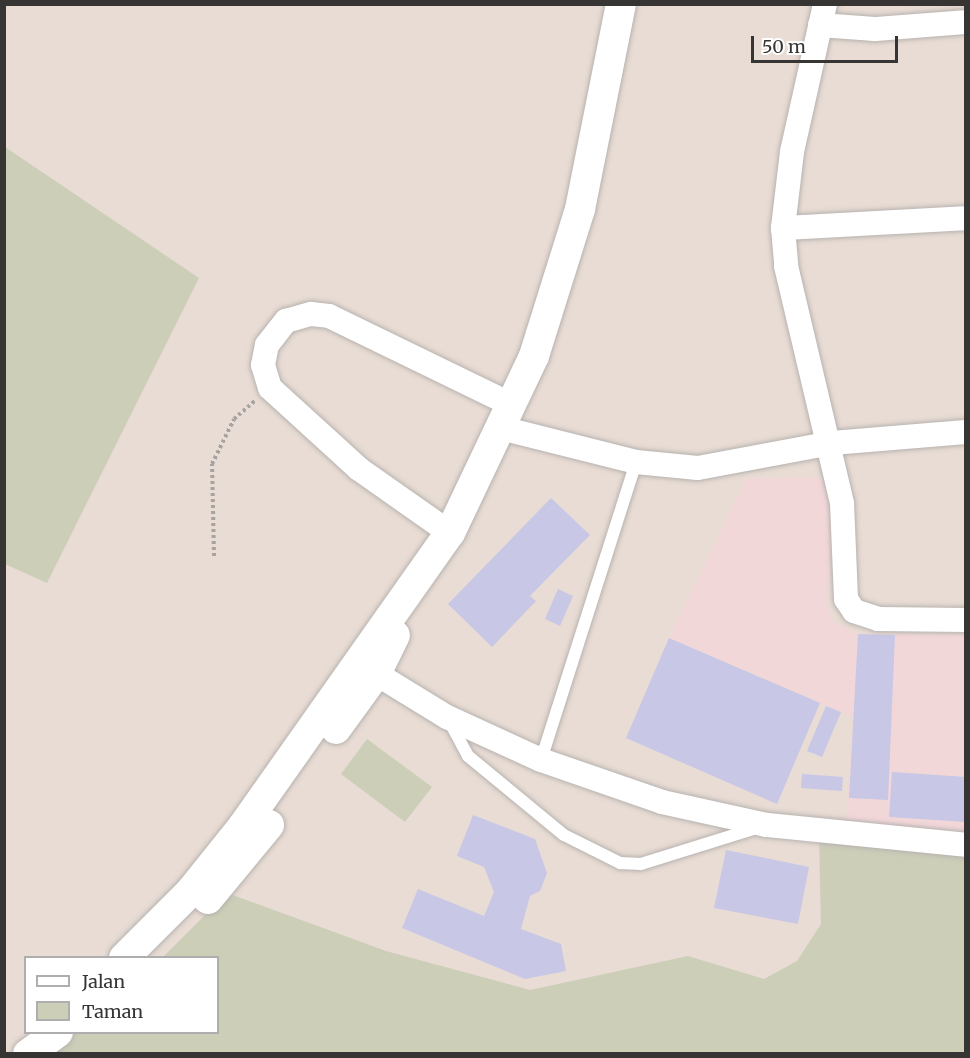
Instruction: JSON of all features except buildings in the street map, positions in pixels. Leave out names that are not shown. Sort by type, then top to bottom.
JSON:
[{"type":"street","points":[[153,956],[240,863],[367,668],[450,533],[534,356],[580,209],[621,4]]},
{"type":"street","points":[[966,22],[875,29],[823,15],[792,152],[783,228],[786,266],[832,443],[842,503],[846,599],[854,611],[878,619],[966,620]]},
{"type":"street","points":[[783,228],[966,218]]},
{"type":"street","points":[[450,533],[359,469],[270,388],[263,365],[267,345],[286,321],[311,314],[408,350],[507,416],[636,462],[698,468],[832,443],[966,432]]},
{"type":"street","points":[[367,668],[447,717],[541,760],[662,802],[767,825],[966,845]]},
{"type":"street","points":[[125,956],[191,891],[367,668]]},
{"type":"street","points":[[4,1051],[27,1034]]},
{"type":"street","points":[[28,1053],[55,1034]]},
{"type":"lane","points":[[541,760],[636,462]]},
{"type":"lane","points":[[447,717],[468,756],[564,835],[620,863],[651,862],[767,825]]},
{"type":"path","points":[[214,556],[210,511],[218,448],[234,419],[270,388]]},
{"type":"shaded area","points":[[5,5],[965,5],[965,1053],[5,1054]]},
{"type":"shaded area","points":[[747,478],[829,478],[834,506],[827,603],[832,621],[858,634],[965,634],[965,835],[846,822],[853,717],[669,638]]},
{"type":"green space","points":[[5,147],[199,278],[47,583],[5,564]]},
{"type":"green space","points":[[367,739],[432,787],[405,822],[341,774]]},
{"type":"green space","points":[[819,836],[965,855],[965,1053],[39,1054],[69,1034],[219,1034],[219,956],[164,956],[227,893],[386,951],[530,990],[688,956],[764,979],[797,961],[821,924]]}]
